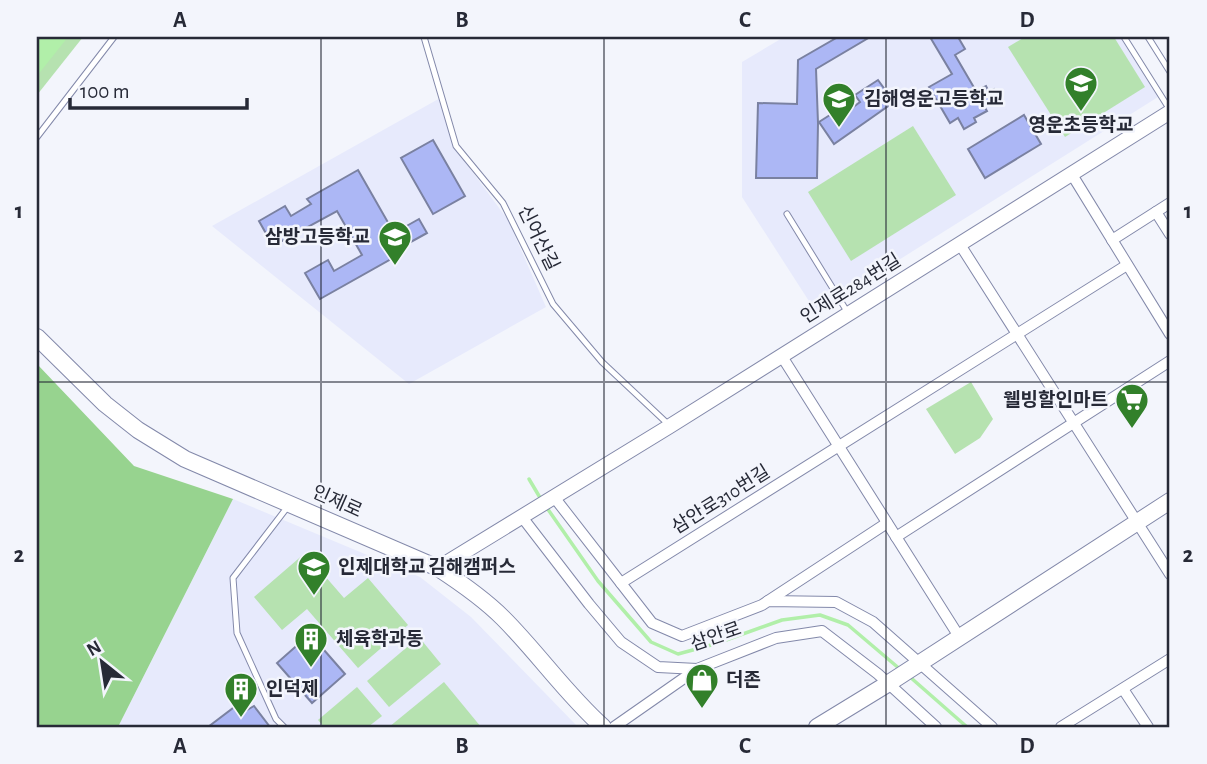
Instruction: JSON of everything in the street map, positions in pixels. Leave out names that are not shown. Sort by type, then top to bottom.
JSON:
[{"type":"main road","name":"인제로","points":[[37,337],[105,404],[138,430],[186,458],[438,568],[467,586],[502,616],[579,706],[603,727]]},
{"type":"main road","points":[[817,727],[960,638],[1170,501]]},
{"type":"street","name":"인제로284번길","points":[[527,514],[1170,111]]},
{"type":"street","points":[[1070,173],[1170,334]]},
{"type":"street","points":[[1112,240],[1170,203]]},
{"type":"street","points":[[1156,212],[1170,234]]},
{"type":"street","points":[[959,243],[1170,574]]},
{"type":"street","name":"삼안로310번길","points":[[621,583],[1127,265]]},
{"type":"street","points":[[781,355],[960,638]]},
{"type":"street","points":[[896,537],[1170,361]]},
{"type":"street","name":"삼안로","points":[[553,498],[652,623],[682,636],[762,606],[768,601],[836,602],[873,622],[992,727]]},
{"type":"street","points":[[438,568],[527,514]]},
{"type":"street","name":"삼안로","points":[[527,514],[589,604],[621,642],[658,667],[697,669],[776,638],[822,631],[890,682],[936,727]]},
{"type":"street","points":[[768,601],[887,523]]},
{"type":"street","points":[[1061,727],[1170,659]]},
{"type":"street","points":[[614,727],[697,669]]},
{"type":"street","points":[[1123,689],[1148,727]]},
{"type":"lane","points":[[37,137],[114,37]]},
{"type":"lane","name":"신어산길","points":[[424,37],[456,146],[503,203],[553,304],[602,362],[670,426]]},
{"type":"lane","points":[[1124,37],[1170,111]]},
{"type":"lane","points":[[1148,37],[1170,72]]},
{"type":"lane","points":[[787,214],[848,313]]},
{"type":"lane","points":[[284,727],[276,719],[237,633],[233,578],[290,504]]},
{"type":"shaded area","points":[[37,37],[83,37],[37,95]]},
{"type":"shaded area","points":[[37,37],[68,37],[37,76]]},
{"type":"shaded area","name":"김해영운고등학교","points":[[784,37],[1120,37],[1158,97],[816,312],[742,197],[742,62]]},
{"type":"shaded area","points":[[1025,37],[1114,37],[1145,87],[1065,137],[1008,47]]},
{"type":"shaded area","name":"삼방고등학교","points":[[442,97],[454,147],[508,220],[546,307],[409,384],[212,226]]},
{"type":"shaded area","points":[[913,126],[956,195],[851,261],[808,192]]},
{"type":"shaded area","points":[[37,364],[134,466],[233,499],[118,727],[37,727]]},
{"type":"shaded area","points":[[971,382],[993,419],[980,438],[955,454],[926,409]]},
{"type":"shaded area","name":"인제대학교 김해캠퍼스","points":[[233,499],[420,577],[471,617],[578,727],[118,727]]},
{"type":"shaded area","points":[[305,553],[344,598],[368,578],[408,625],[358,668],[307,609],[282,630],[254,597]]},
{"type":"shaded area","points":[[419,637],[441,664],[389,707],[367,681]]},
{"type":"shaded area","points":[[444,682],[481,727],[389,727]]},
{"type":"shaded area","points":[[357,687],[382,716],[368,727],[324,727],[318,720]]},
{"type":"building","points":[[838,37],[870,37],[816,69],[817,178],[756,178],[758,103],[797,104],[798,60]]},
{"type":"building","points":[[930,37],[958,37],[965,49],[955,55],[976,91],[986,86],[989,92],[994,89],[999,97],[984,106],[987,111],[974,118],[976,122],[964,129],[958,118],[950,123],[929,87],[952,74]]},
{"type":"building","points":[[878,80],[894,102],[834,144],[819,122],[833,113],[837,119],[860,102],[855,95]]},
{"type":"building","points":[[1024,115],[1041,144],[985,178],[968,149]]},
{"type":"building","points":[[433,140],[465,196],[433,214],[401,158]]},
{"type":"building","points":[[358,170],[394,233],[419,219],[427,233],[389,254],[391,259],[320,299],[305,273],[328,260],[334,271],[362,255],[337,211],[273,246],[259,221],[285,206],[291,216],[311,204],[307,199]]},
{"type":"building","name":"체육학과동","points":[[310,634],[345,674],[312,703],[277,663]]},
{"type":"building","name":"인덕제","points":[[241,702],[247,710],[254,706],[270,727],[208,727]]},
{"type":"waterway","points":[[529,479],[542,501]]},
{"type":"waterway","points":[[547,508],[598,581],[651,642],[678,654],[782,620],[820,615],[848,625],[901,670]]},
{"type":"waterway","points":[[910,677],[967,727]]},
{"type":"place","name":"영운초등학교","points":[[1081,113]]},
{"type":"place","name":"김해영운고등학교","points":[[839,129]]},
{"type":"place","name":"삼방고등학교","points":[[395,267]]},
{"type":"place","name":"웰빙할인마트","points":[[1132,430]]},
{"type":"place","name":"인제대학교 김해캠퍼스","points":[[314,597]]},
{"type":"place","name":"체육학과동","points":[[311,669]]},
{"type":"place","name":"더존","points":[[702,710]]},
{"type":"place","name":"인덕제","points":[[241,719]]}]
